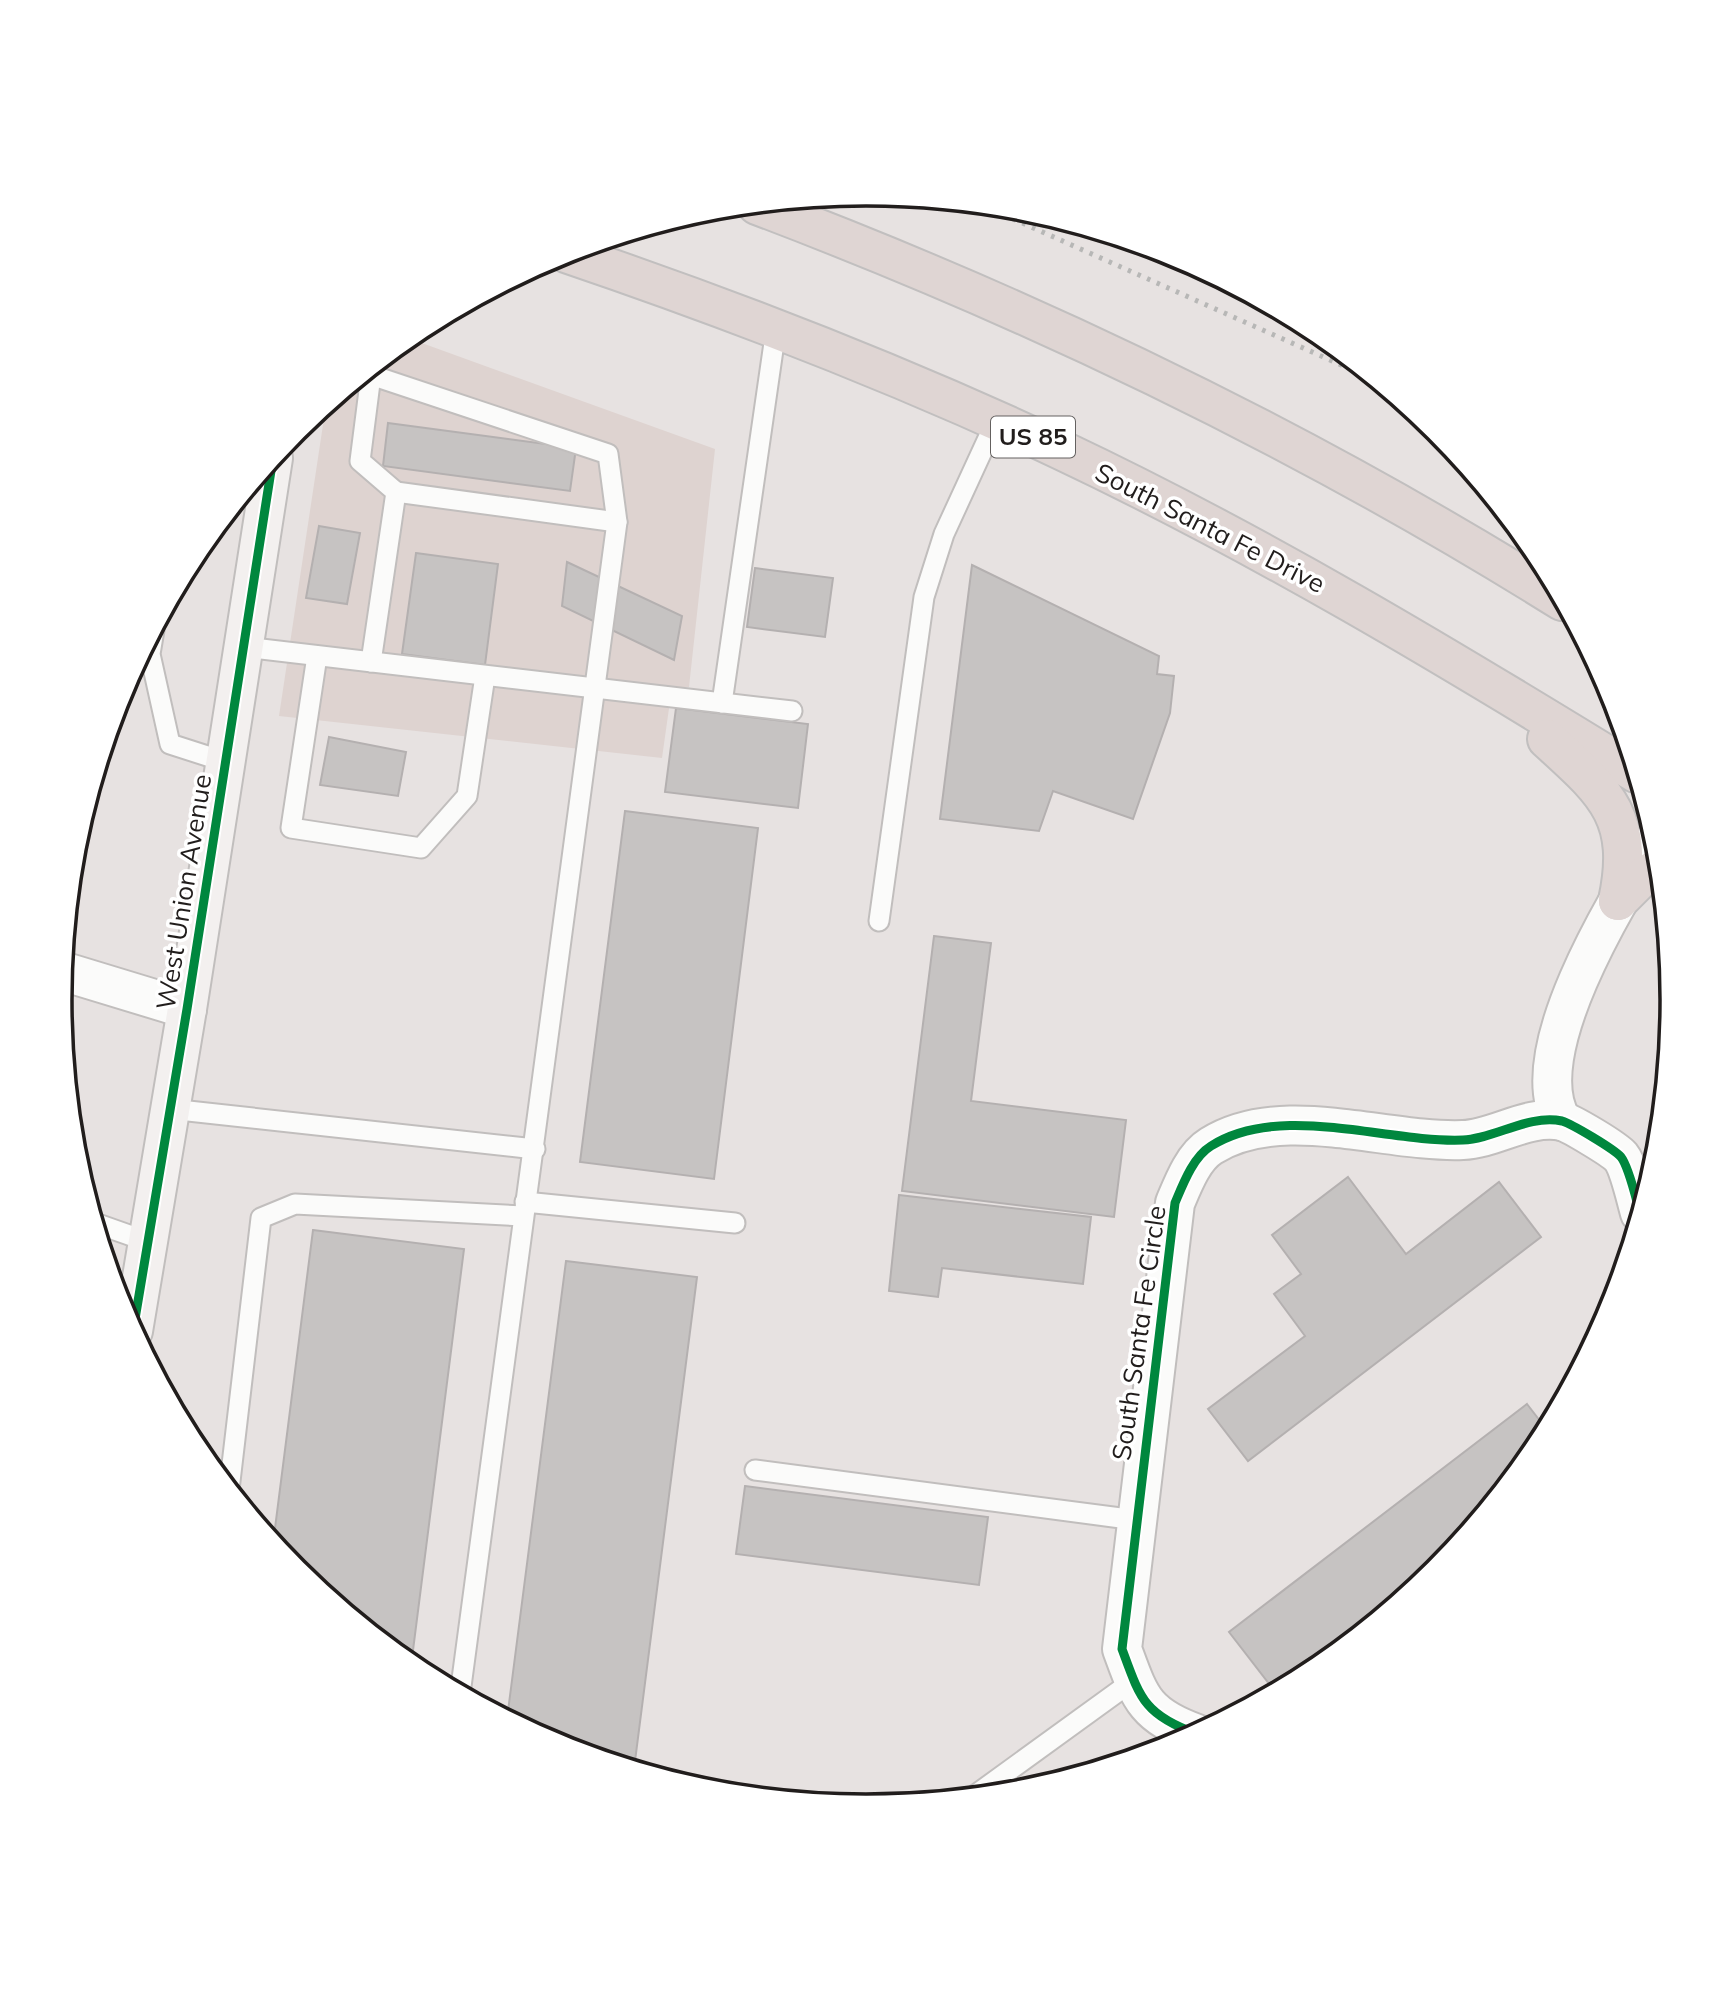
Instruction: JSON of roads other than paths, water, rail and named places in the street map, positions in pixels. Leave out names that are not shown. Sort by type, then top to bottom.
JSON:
[{"type":"highway","points":[[774,212],[988,298],[1150,373],[1341,471],[1546,591]]},
{"type":"highway","name":"South Santa Fe Drive","points":[[583,259],[776,329],[1064,452],[1327,588],[1475,674],[1624,766]]},
{"type":"highway","points":[[1475,674],[1586,775],[1605,797],[1617,818],[1622,838],[1623,875],[1618,901]]},
{"type":"highway","points":[[1618,901],[1649,873]]},
{"type":"street","name":"West Union Avenue","points":[[131,1302],[146,1241],[187,1009],[270,476]]},
{"type":"street","points":[[1635,1198],[1622,1158],[1562,1121],[1555,1111],[1552,1079],[1556,1043],[1577,981],[1618,901],[1646,854]]},
{"type":"street","points":[[73,974],[187,1009]]},
{"type":"street","name":"South Santa Fe Circle","points":[[1182,1729],[1172,1725],[1139,1698],[1122,1648],[1175,1203],[1189,1171],[1210,1146],[1251,1130],[1280,1124],[1435,1141],[1469,1140],[1523,1124],[1562,1121]]},
{"type":"lane","points":[[722,703],[776,329]]},
{"type":"lane","points":[[375,376],[608,454],[617,522],[461,1683]]},
{"type":"lane","points":[[367,382],[360,461],[396,492],[617,522]]},
{"type":"lane","points":[[879,921],[924,597],[944,534],[996,421]]},
{"type":"lane","points":[[371,662],[396,492]]},
{"type":"lane","points":[[244,648],[792,712]]},
{"type":"lane","points":[[317,656],[292,828],[421,848],[467,796],[485,676]]},
{"type":"lane","points":[[151,657],[170,744],[226,762]]},
{"type":"lane","points":[[170,1109],[535,1149]]},
{"type":"lane","points":[[231,1476],[261,1218],[295,1204],[524,1209],[736,1223]]},
{"type":"lane","points":[[105,1227],[146,1241]]},
{"type":"lane","points":[[755,1470],[1136,1520]]},
{"type":"lane","points":[[990,1784],[1134,1680]]},
{"type":"railway","points":[[1019,222],[1346,367]]}]
